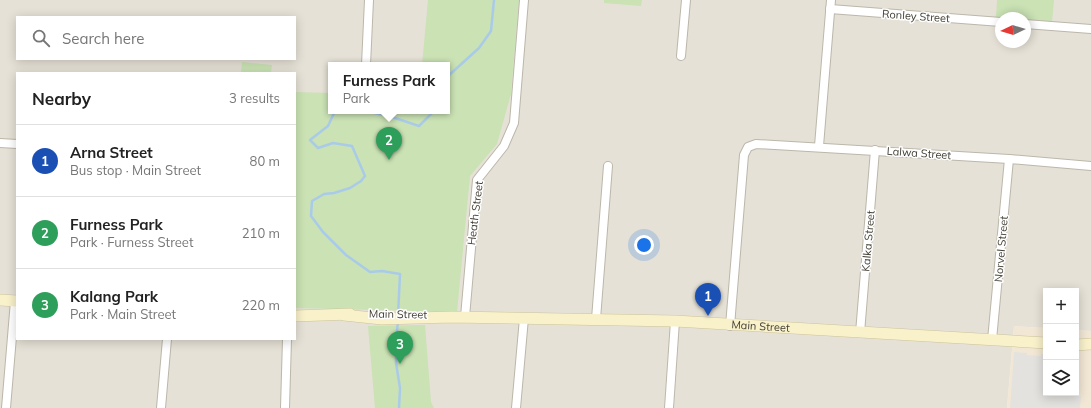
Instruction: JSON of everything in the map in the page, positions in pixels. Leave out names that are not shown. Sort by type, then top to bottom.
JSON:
[{"type":"street","points":[[366,62],[369,0]]},
{"type":"street","name":"Heath Street","points":[[465,317],[477,180],[504,146],[514,123],[524,0]]},
{"type":"street","points":[[681,56],[686,0]]},
{"type":"street","points":[[819,146],[831,0]]},
{"type":"street","name":"Ronley Street","points":[[830,9],[995,22]]},
{"type":"street","points":[[1031,24],[1091,29]]},
{"type":"street","points":[[0,143],[16,144]]},
{"type":"street","name":"Lalwa Street","points":[[730,326],[744,155],[748,147],[756,144],[819,146],[1091,166]]},
{"type":"street","name":"Kalka Street","points":[[860,333],[876,150]]},
{"type":"street","name":"Norvel Street","points":[[992,340],[1009,159]]},
{"type":"street","points":[[596,319],[608,166]]},
{"type":"street","points":[[0,300],[16,301],[6,408]]},
{"type":"street","name":"Main Street","points":[[296,316],[344,315],[675,321],[730,326],[1043,343]]},
{"type":"street","points":[[516,408],[524,318]]},
{"type":"street","points":[[669,408],[675,321]]},
{"type":"street","points":[[161,408],[167,340]]},
{"type":"street","points":[[285,408],[288,340]]},
{"type":"shaded area","points":[[0,0],[1091,0],[1091,331],[1079,330],[1079,288],[1043,288],[1043,328],[1014,326],[1007,408],[0,408]]},
{"type":"shaded area","points":[[1014,326],[1043,328],[1043,396],[1079,396],[1079,330],[1091,331],[1091,408],[1007,408]]},
{"type":"shaded area","points":[[1014,352],[1041,356],[1041,354],[1043,354],[1043,396],[1081,396],[1080,408],[1010,408]]},
{"type":"green space","points":[[428,0],[519,0],[511,94],[497,144],[470,176],[457,312],[296,308],[296,92],[328,93],[328,114],[450,114],[450,62],[422,62]]},
{"type":"green space","points":[[604,0],[642,0],[641,6],[604,3]]},
{"type":"green space","points":[[997,0],[1054,0],[1052,22],[1031,20],[1031,12],[996,12]]},
{"type":"green space","points":[[242,62],[272,65],[271,72],[241,72]]},
{"type":"green space","points":[[425,325],[431,402],[434,408],[375,408],[368,326]]},
{"type":"waterway","points":[[450,74],[479,48],[491,31],[494,0]]},
{"type":"waterway","points":[[334,114],[328,126],[310,140],[318,148],[333,143],[352,146],[365,176],[361,181],[350,188],[334,193],[324,194],[312,201],[311,216],[323,232],[346,255],[370,272],[382,271],[400,274],[398,316]]},
{"type":"waterway","points":[[379,114],[419,126],[431,114]]},
{"type":"waterway","points":[[398,321],[396,363],[400,388],[399,408]]},
{"type":"place","name":"Furness Park","points":[[389,160]]},
{"type":"place","name":"Arna Street","points":[[708,316]]},
{"type":"place","name":"Kalang Park","points":[[400,364]]}]
